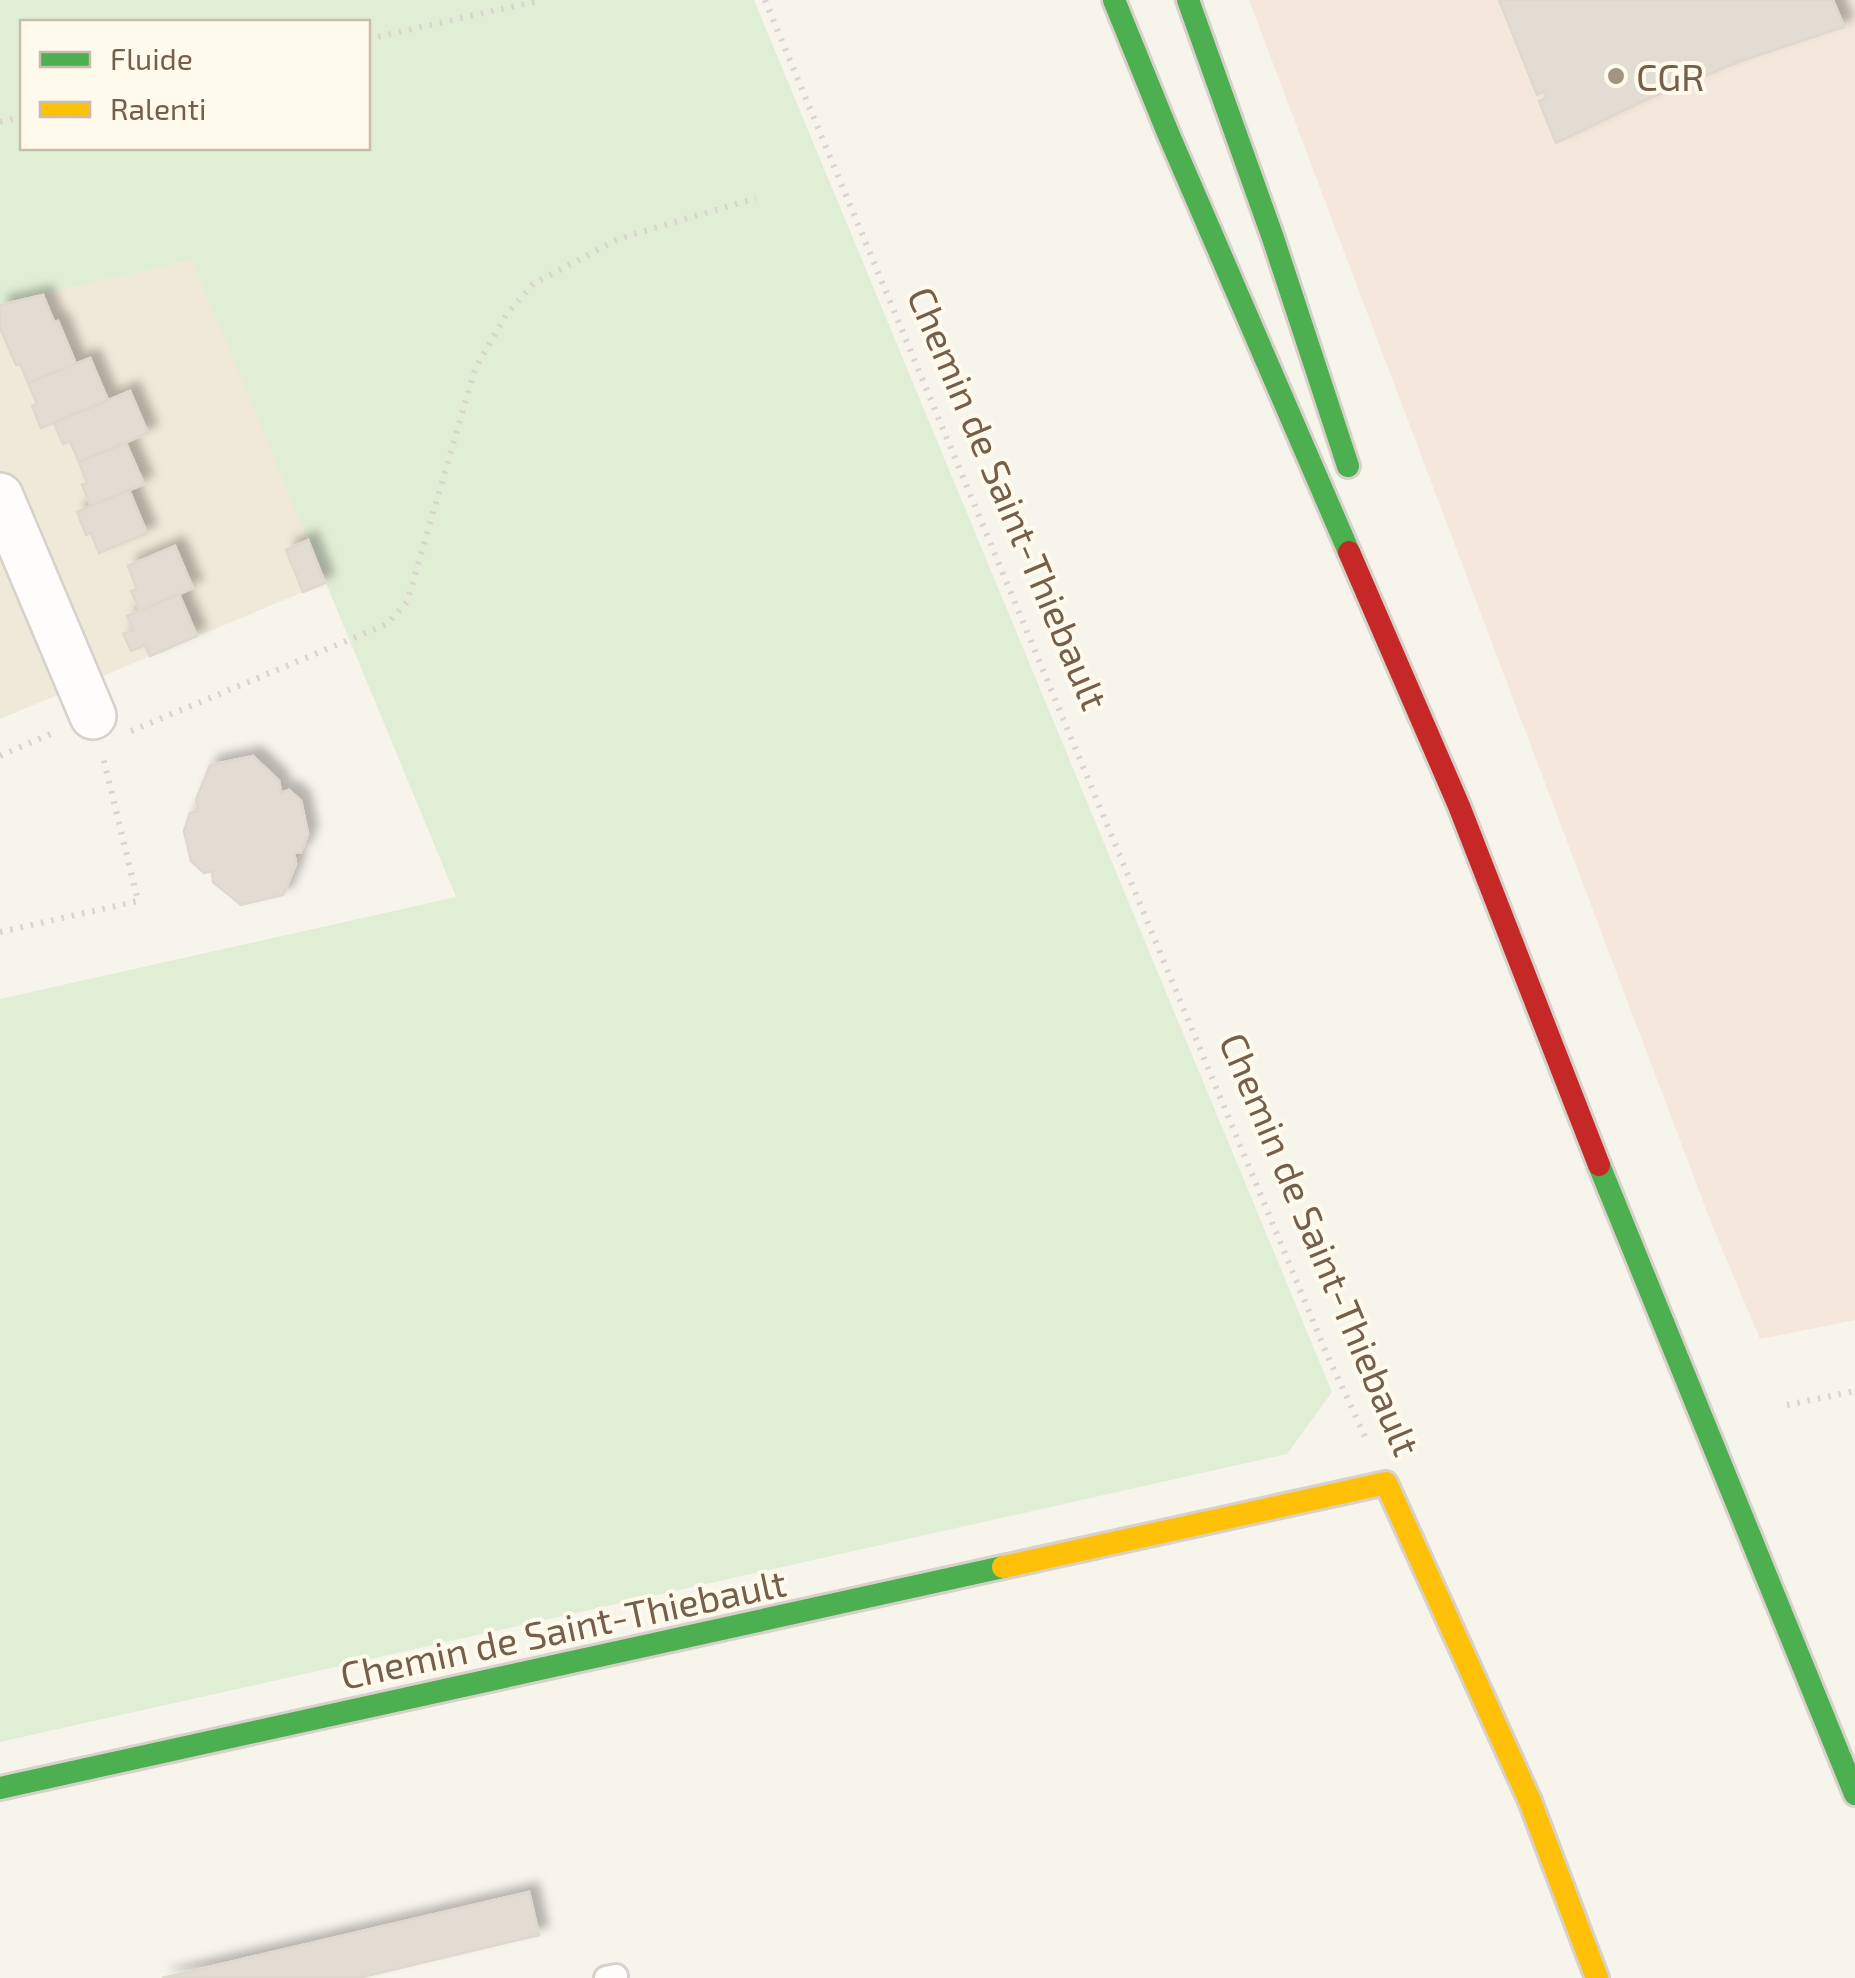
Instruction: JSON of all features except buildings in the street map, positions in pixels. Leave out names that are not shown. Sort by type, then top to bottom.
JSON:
[{"type":"main road","points":[[1114,0],[1459,806],[1574,1102],[1855,1794]]},
{"type":"main road","points":[[1188,0],[1273,238],[1354,484]]},
{"type":"main road","points":[[1384,578],[1459,806]]},
{"type":"main road","name":"Chemin de Saint-Thiebault","points":[[0,1788],[1386,1483]]},
{"type":"main road","points":[[1386,1483],[1530,1801],[1597,1978]]},
{"type":"street","points":[[0,496],[96,730]]},
{"type":"path","points":[[370,39],[542,0]]},
{"type":"path","name":"Chemin de Saint-Thiebault","points":[[765,0],[1325,1350],[1386,1483]]},
{"type":"path","points":[[0,756],[96,730],[387,624],[407,602],[475,370],[506,315],[534,284],[618,239],[756,198]]},
{"type":"path","points":[[0,932],[138,901],[96,730]]},
{"type":"path","points":[[1787,1405],[1855,1391]]},
{"type":"shaded area","points":[[1249,0],[1855,0],[1855,1320],[1760,1339],[1712,1225]]},
{"type":"shaded area","points":[[192,260],[327,582],[0,719],[0,304]]},
{"type":"green space","points":[[0,0],[754,0],[1332,1392],[1287,1454],[0,1742],[0,999],[456,897],[192,260],[0,304]]},
{"type":"traffic: fast","points":[[1114,0],[1349,552]]},
{"type":"traffic: fast","points":[[1188,0],[1273,238],[1348,466]]},
{"type":"traffic: fast","points":[[1599,1165],[1855,1794]]},
{"type":"traffic: fast","points":[[0,1788],[1003,1567]]},
{"type":"traffic: slow","points":[[1003,1567],[1386,1483],[1530,1801],[1597,1978]]},
{"type":"traffic: jam","points":[[1349,552],[1459,806],[1599,1165]]},
{"type":"place","name":"CGR","points":[[1616,76]]}]
